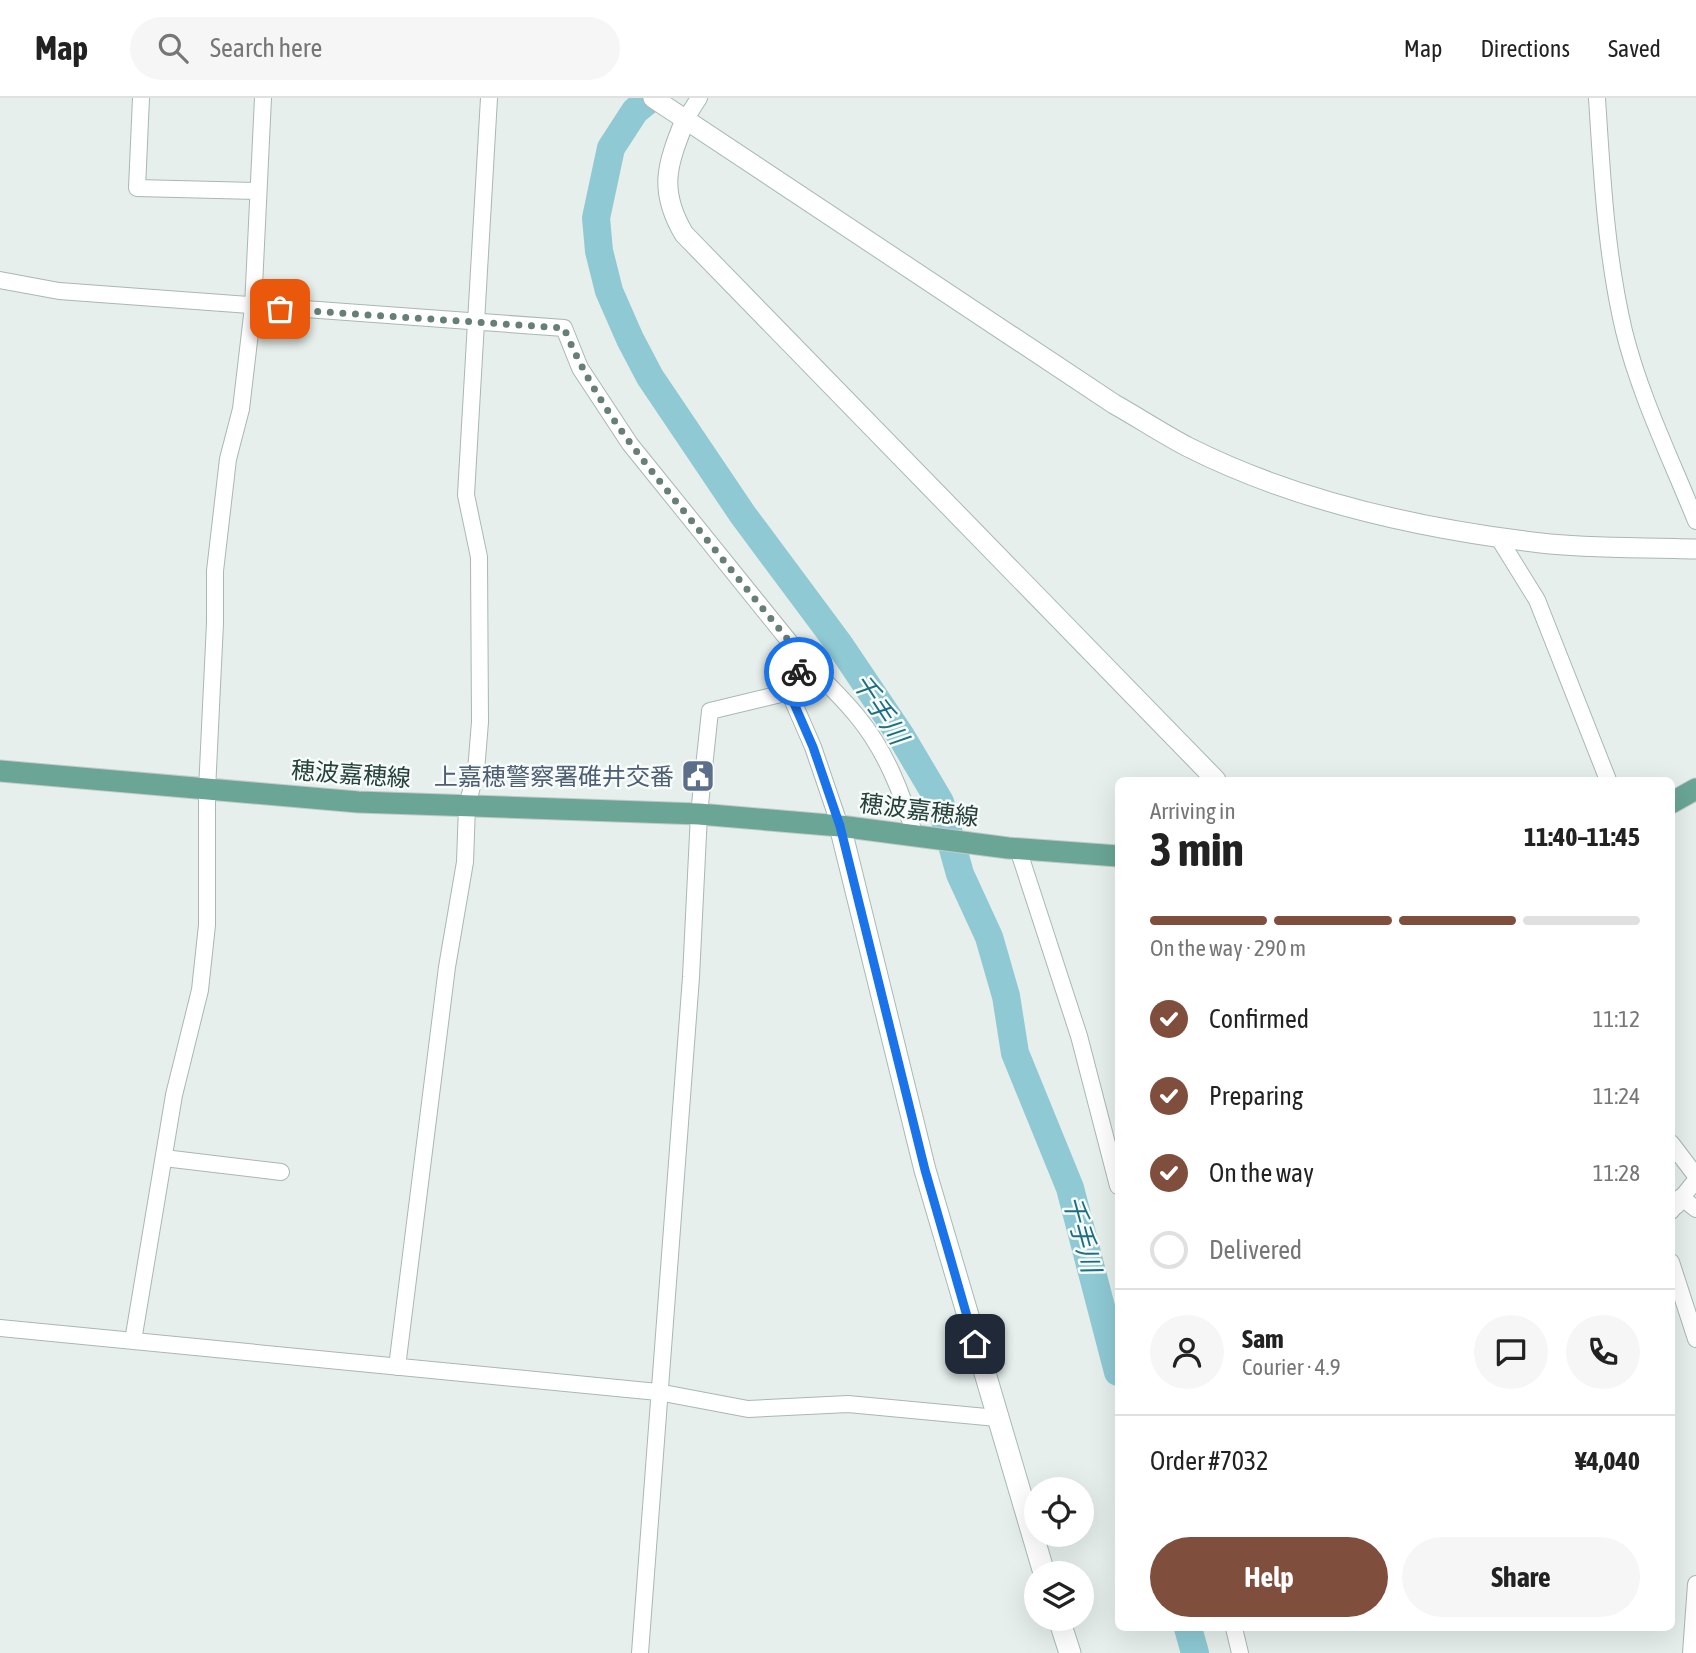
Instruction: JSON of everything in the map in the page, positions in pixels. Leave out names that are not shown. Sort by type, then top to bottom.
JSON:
[{"type":"main road","name":"穂波嘉穂線","points":[[0,771],[207,790],[467,806],[699,814],[840,826],[1013,848],[1115,856]]},
{"type":"main road","points":[[1675,801],[1696,789]]},
{"type":"main road","points":[[840,826],[925,1170],[1040,1561]]},
{"type":"main road","points":[[1063,1631],[1070,1653]]},
{"type":"street","points":[[141,98],[137,188],[257,191]]},
{"type":"street","points":[[133,1341],[174,1095],[201,990],[207,925],[207,790],[215,571],[228,459],[241,409],[253,307],[263,98]]},
{"type":"street","points":[[397,1367],[447,967],[465,862],[467,806],[476,771],[480,722],[479,557],[466,495],[489,98]]},
{"type":"street","points":[[653,98],[1114,404],[1188,447],[1275,484],[1364,512],[1545,543],[1696,549]]},
{"type":"street","points":[[699,98],[685,120],[667,176],[667,195],[672,214],[684,234],[1213,777]]},
{"type":"street","points":[[1597,98],[1604,204],[1625,333],[1650,408],[1696,521]]},
{"type":"street","points":[[0,280],[59,291],[564,328],[580,368],[630,444],[805,661],[858,717],[885,758],[919,837]]},
{"type":"street","points":[[1498,537],[1537,600],[1607,777]]},
{"type":"street","points":[[640,1653],[691,976],[699,814],[710,711],[789,692],[805,661]]},
{"type":"street","points":[[789,692],[813,747],[840,826]]},
{"type":"street","points":[[1013,848],[1079,1036],[1115,1174]]},
{"type":"street","points":[[1675,1149],[1696,1178],[1675,1203],[1696,1209]]},
{"type":"street","points":[[164,1158],[281,1172]]},
{"type":"street","points":[[1675,1274],[1696,1339]]},
{"type":"street","points":[[0,1328],[658,1392],[748,1409],[848,1404],[997,1418]]},
{"type":"street","points":[[1691,1653],[1696,1584]]},
{"type":"street","points":[[1235,1631],[1240,1653]]},
{"type":"waterway","name":"千手川","points":[[651,98],[635,111],[611,148],[596,218],[599,251],[609,291],[650,377],[743,515],[839,644],[901,736],[940,802],[960,874],[989,937],[1006,996],[1015,1053],[1070,1188],[1115,1360]]},
{"type":"waterway","name":"千手川","points":[[1189,1631],[1195,1653]]},
{"type":"way so far","points":[[280,309],[564,328],[580,368],[600,402],[630,444],[805,661],[799,672]]},
{"type":"place","name":"上嘉穂警察署碓井交番","points":[[698,776]]},
{"type":"route","points":[[799,672],[789,692],[813,747],[840,826],[925,1170],[975,1344]]}]
